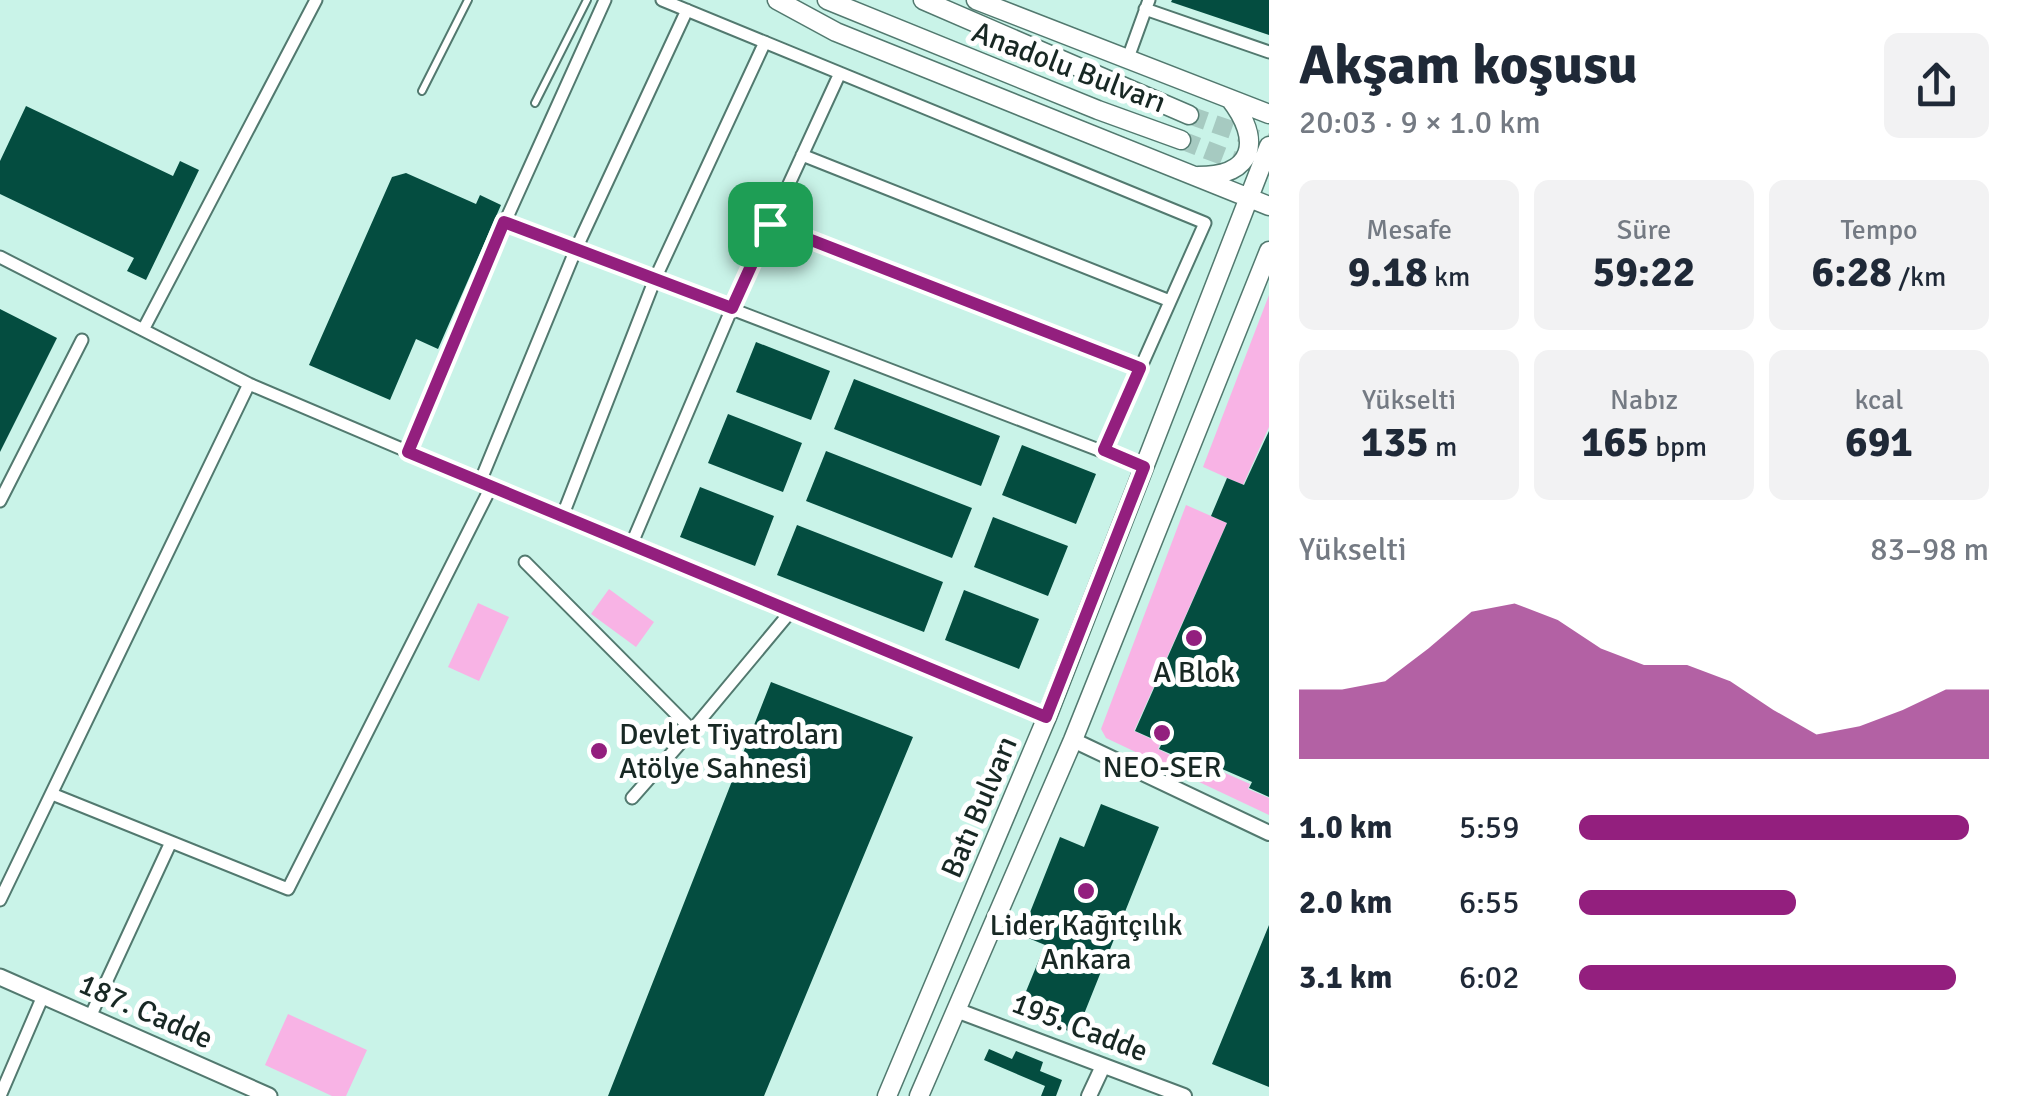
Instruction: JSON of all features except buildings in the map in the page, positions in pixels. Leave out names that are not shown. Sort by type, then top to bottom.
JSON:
[{"type":"main road","points":[[778,0],[836,32],[1269,206]]},
{"type":"main road","name":"Anadolu Bulvarı","points":[[827,0],[1180,140]]},
{"type":"main road","name":"Anadolu Bulvarı","points":[[924,0],[1189,114]]},
{"type":"main road","points":[[976,0],[997,4],[1269,114]]},
{"type":"main road","points":[[1192,176],[1216,176],[1244,162],[1250,147],[1249,132],[1229,98]]},
{"type":"main road","name":"Batı Bulvarı","points":[[887,1096],[1046,717],[1269,146]]},
{"type":"main road","name":"Batı Bulvarı","points":[[919,1096],[1073,740],[1269,251]]},
{"type":"main road","name":"187. Cadde","points":[[0,977],[269,1096]]},
{"type":"street","points":[[143,330],[316,0]]},
{"type":"street","points":[[408,452],[504,222],[605,0]]},
{"type":"street","points":[[662,0],[1206,223],[1104,450]]},
{"type":"street","points":[[1128,58],[1147,4],[1269,52]]},
{"type":"street","points":[[52,794],[288,889],[486,484],[576,249],[687,10]]},
{"type":"street","points":[[562,517],[655,279],[765,42]]},
{"type":"street","points":[[632,543],[732,308],[840,73]]},
{"type":"street","points":[[802,155],[1170,302]]},
{"type":"street","points":[[504,222],[1144,467]]},
{"type":"street","points":[[770,224],[1140,368]]},
{"type":"street","points":[[0,258],[249,384],[1046,717]]},
{"type":"street","points":[[0,501],[82,340]]},
{"type":"street","points":[[0,900],[249,384]]},
{"type":"street","points":[[525,562],[692,730]]},
{"type":"street","points":[[632,798],[792,610]]},
{"type":"street","points":[[1073,740],[1269,833]]},
{"type":"street","points":[[90,1017],[172,842]]},
{"type":"street","points":[[0,1096],[43,996]]},
{"type":"street","name":"195. Cadde","points":[[956,1010],[1184,1096]]},
{"type":"street","points":[[1089,1096],[1103,1066]]},
{"type":"lane","points":[[422,91],[468,0]]},
{"type":"lane","points":[[536,102],[588,0]]},
{"type":"shaded area","points":[[1269,295],[1269,427],[1243,485],[1203,467]]},
{"type":"shaded area","points":[[1186,505],[1227,523],[1134,731],[1160,743],[1158,749],[1194,767],[1198,761],[1250,784],[1248,789],[1269,798],[1269,815],[1106,738],[1101,729]]},
{"type":"shaded area","points":[[609,589],[654,622],[636,647],[591,614]]},
{"type":"shaded area","points":[[478,603],[509,617],[479,681],[448,667]]},
{"type":"shaded area","points":[[288,1014],[367,1050],[346,1096],[332,1096],[265,1065]]},
{"type":"tunnel","points":[[1189,115],[1269,143]]},
{"type":"tunnel","points":[[1181,140],[1269,174]]},
{"type":"place","name":"A Blok","points":[[1194,638]]},
{"type":"place","name":"NEO-SER","points":[[1162,733]]},
{"type":"place","name":"Devlet Tiyatroları Atölye Sahnesi","points":[[599,751]]},
{"type":"place","name":"Lider Kağıtçılık Ankara","points":[[1086,891]]},
{"type":"route","points":[[504,222],[732,308],[770,224],[1140,368],[1104,450],[1144,467],[1046,717],[408,452],[504,222]]}]
